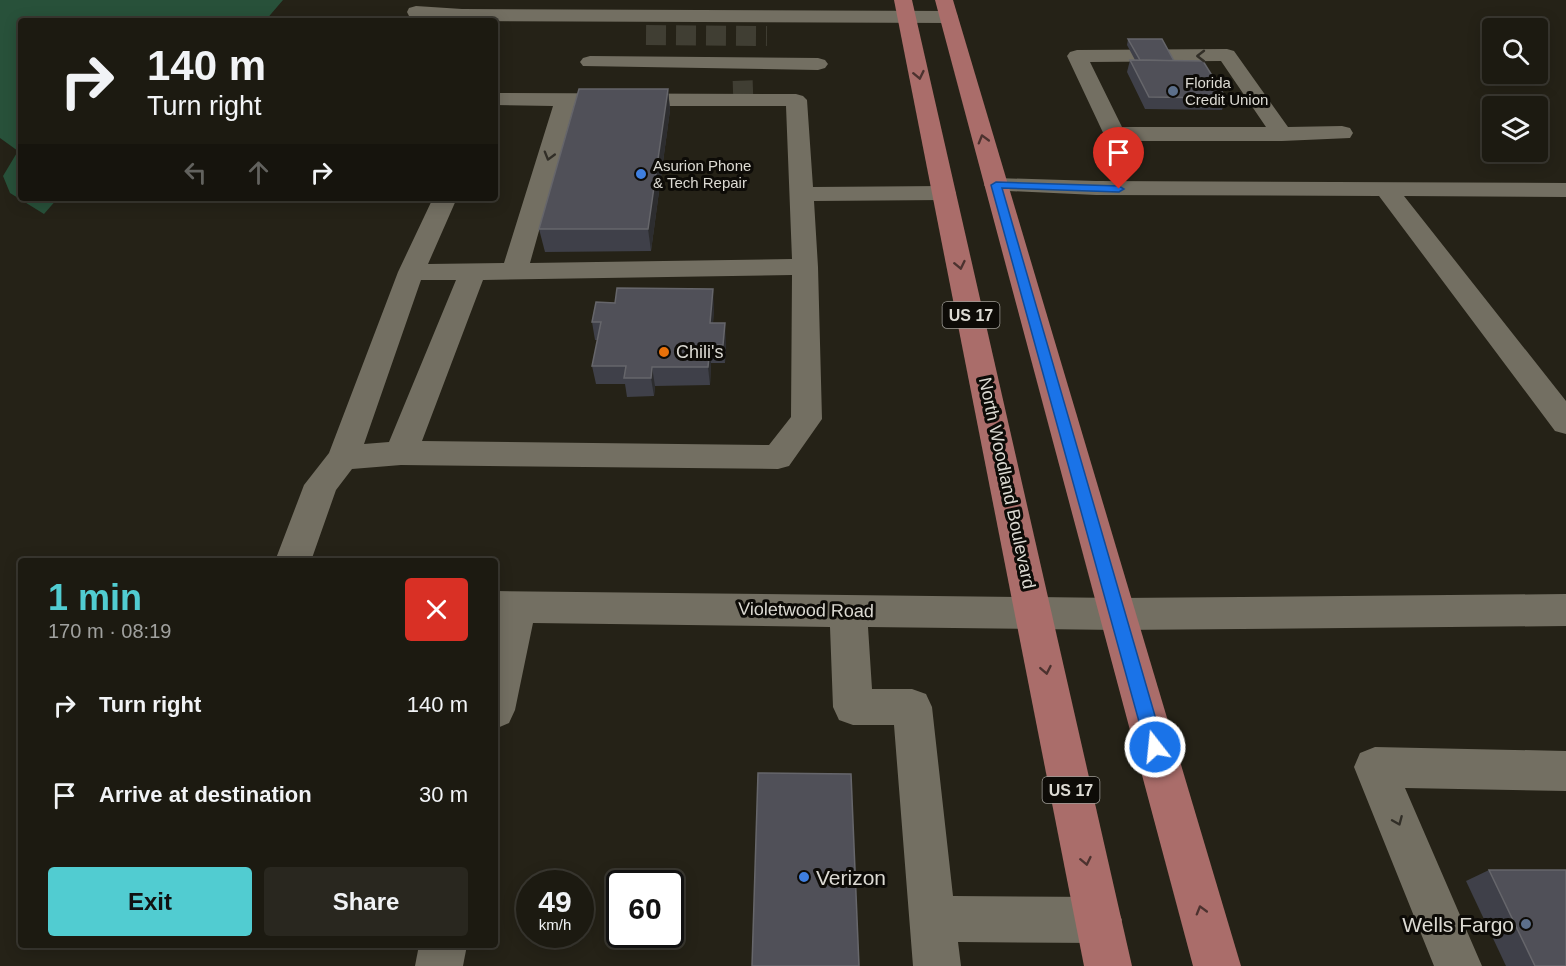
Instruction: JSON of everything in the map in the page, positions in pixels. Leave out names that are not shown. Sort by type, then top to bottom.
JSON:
[{"type":"main road","name":"North Woodland Boulevard","points":[[904,9],[1035,613],[1108,966]]},
{"type":"main road","points":[[946,9],[1216,966]]},
{"type":"street","points":[[416,12],[462,15],[593,8],[612,15],[833,8],[946,9]]},
{"type":"street","points":[[612,15],[590,62],[590,73],[600,85],[613,88],[733,91]]},
{"type":"street","points":[[1282,134],[1227,56],[1077,56],[1114,134],[1282,134],[1342,133]]},
{"type":"street","points":[[590,62],[815,70],[803,90],[762,90]]},
{"type":"street","points":[[343,458],[401,453],[778,457],[806,419],[805,267],[796,100],[498,99]]},
{"type":"street","points":[[515,271],[565,100]]},
{"type":"street","points":[[996,185],[1096,188],[1566,190]]},
{"type":"street","points":[[1386,190],[1566,423]]},
{"type":"street","points":[[801,194],[944,193]]},
{"type":"street","points":[[294,558],[321,485],[343,458],[411,272],[444,201]]},
{"type":"street","points":[[411,272],[805,267]]},
{"type":"street","points":[[401,453],[473,272]]},
{"type":"street","points":[[498,682],[506,607]]},
{"type":"street","name":"Violetwood Road","points":[[506,607],[1118,614],[1566,610]]},
{"type":"street","points":[[848,611],[853,707],[912,707],[937,966]]},
{"type":"street","points":[[1458,966],[1375,767],[1566,771]]},
{"type":"street","points":[[932,919],[1099,920]]},
{"type":"street","points":[[439,966],[442,948]]},
{"type":"green space","points":[[0,0],[283,0],[268,18],[18,18],[18,151],[0,138]]},
{"type":"green space","points":[[18,151],[18,198],[10,193],[3,176]]},
{"type":"green space","points":[[23,201],[55,201],[44,214]]},
{"type":"building","points":[[1128,39],[1162,39],[1174,61],[1140,60]]},
{"type":"building","points":[[1130,60],[1203,61],[1226,98],[1149,97]]},
{"type":"building","points":[[579,89],[668,89],[648,229],[539,229]]},
{"type":"building","name":"Chili's","points":[[617,288],[713,289],[710,323],[725,323],[723,345],[710,345],[708,367],[652,367],[651,378],[624,378],[626,366],[592,366],[601,322],[592,322],[596,302],[615,303]]},
{"type":"building","name":"Verizon","points":[[758,773],[851,774],[859,966],[752,966]]},
{"type":"building","name":"Wells Fargo","points":[[1489,870],[1566,870],[1566,966],[1535,966]]},
{"type":"tunnel","points":[[646,35],[767,36]]},
{"type":"tunnel","points":[[733,91],[762,90]]},
{"type":"place","name":"Florida Credit Union","points":[[1173,91]]},
{"type":"place","name":"Asurion Phone & Tech Repair","points":[[641,174]]},
{"type":"place","name":"Chili's","points":[[664,352]]},
{"type":"place","name":"Verizon","points":[[804,877]]},
{"type":"place","name":"Wells Fargo","points":[[1526,924]]},
{"type":"route","points":[[1119,189],[996,185],[1155,747]]}]
